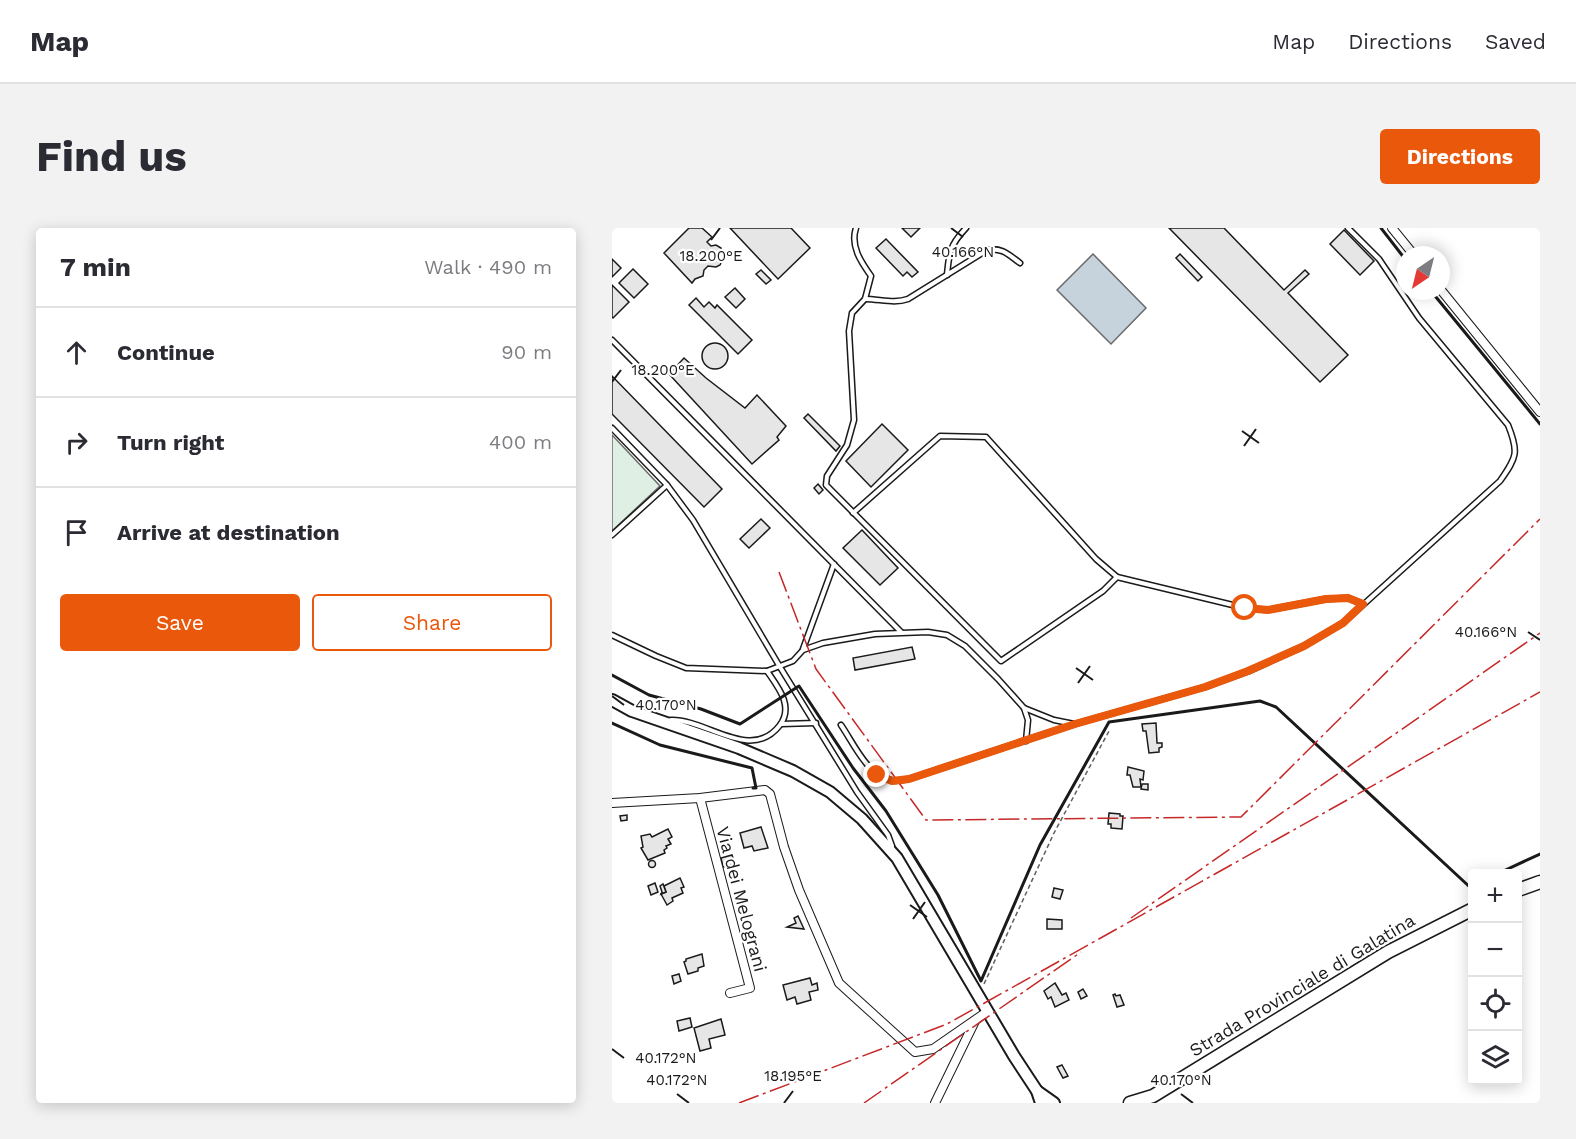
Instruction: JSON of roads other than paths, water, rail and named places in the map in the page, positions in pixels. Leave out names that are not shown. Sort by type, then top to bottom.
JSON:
[{"type":"main road","points":[[612,700],[632,711],[739,748],[793,771],[821,787],[862,819],[897,858],[1037,1091],[1041,1103]]},
{"type":"main road","points":[[1522,889],[1540,882]]},
{"type":"main road","name":"Strada Provinciale di Galatina","points":[[1130,1103],[1150,1099],[1388,952],[1468,912]]},
{"type":"main road","points":[[1037,1091],[1054,1103]]},
{"type":"street","points":[[1392,228],[1406,246]]},
{"type":"street","points":[[1449,300],[1540,412]]},
{"type":"street","points":[[612,803],[700,798],[765,790],[770,794],[784,847],[839,983],[915,1052],[933,1049],[988,1011]]},
{"type":"street","name":"Via dei Melograni","points":[[700,798],[750,988],[730,993]]},
{"type":"street","points":[[935,1103],[975,1020]]},
{"type":"lane","points":[[856,228],[854,234],[857,254],[870,276],[865,299],[852,313],[849,331],[854,420],[846,445],[826,476],[826,485],[1001,661],[1103,591],[1117,577]]},
{"type":"lane","points":[[947,276],[950,249],[966,228]]},
{"type":"lane","points":[[841,725],[877,775],[892,781],[909,779],[1075,724],[1205,687],[1304,646],[1343,623],[1500,481],[1512,465],[1516,446],[1508,425],[1419,318],[1379,259],[1348,228]]},
{"type":"lane","points":[[865,299],[884,299],[897,303],[908,299],[987,250],[995,248],[1003,250],[1020,263]]},
{"type":"lane","points":[[612,340],[902,633]]},
{"type":"lane","points":[[612,428],[667,485],[693,520],[780,667],[858,792],[888,835],[897,858]]},
{"type":"lane","points":[[853,513],[940,436],[986,437],[1096,559],[1117,577],[1245,608],[1268,610],[1326,599],[1348,598],[1363,604]]},
{"type":"lane","points":[[612,535],[667,485]]},
{"type":"lane","points":[[612,635],[686,668],[767,671],[780,667],[793,661],[803,650],[834,564]]},
{"type":"lane","points":[[803,650],[823,643],[874,634],[928,632],[947,635],[964,646],[1024,708],[1028,720],[1026,741]]},
{"type":"lane","points":[[661,721],[684,720],[744,741],[759,741],[772,735],[784,717],[784,696],[767,671]]},
{"type":"lane","points":[[1024,708],[1054,720],[1075,724]]},
{"type":"lane","points":[[781,724],[816,723]]}]
